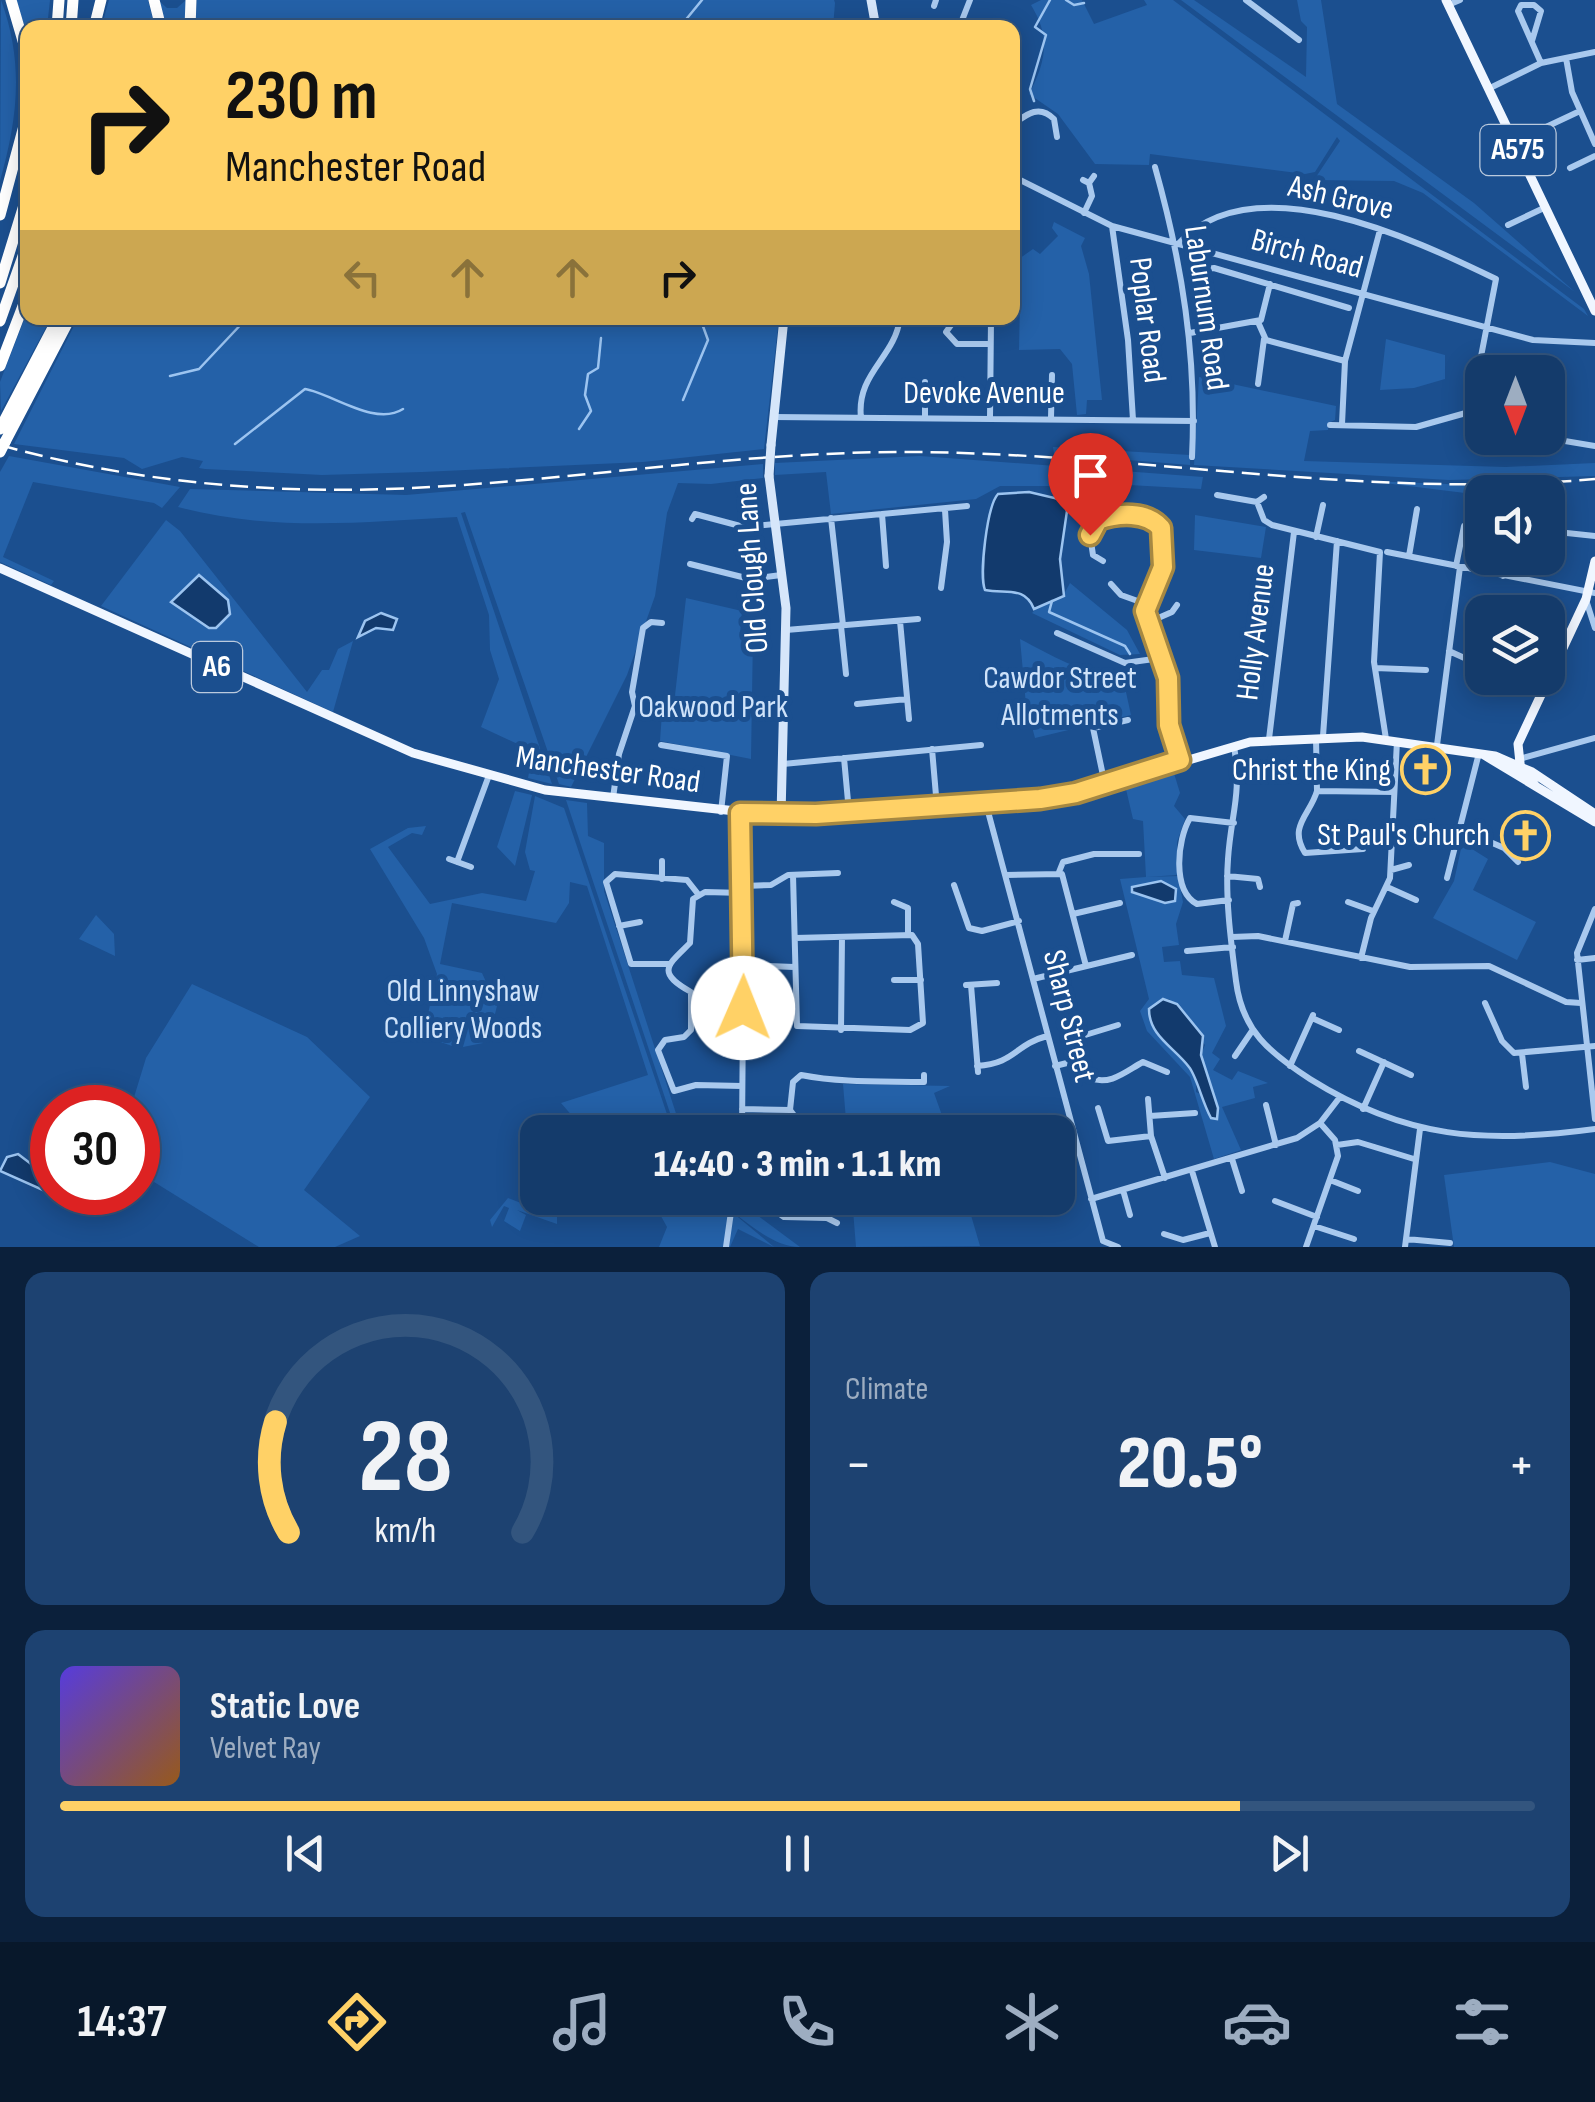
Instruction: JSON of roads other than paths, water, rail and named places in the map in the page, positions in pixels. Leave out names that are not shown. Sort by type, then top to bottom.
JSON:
[{"type":"highway","points":[[12,0],[20,29]]},
{"type":"highway","points":[[0,215],[20,141]]},
{"type":"highway","points":[[0,282],[20,217]]},
{"type":"highway","points":[[0,321],[20,265]]},
{"type":"highway","points":[[0,366],[20,314]]},
{"type":"highway","points":[[0,429],[54,325]]},
{"type":"highway","points":[[2,447],[66,325]]},
{"type":"main road","name":"A575","points":[[1447,3],[1595,310]]},
{"type":"main road","points":[[1565,646],[1589,595],[1595,560]]},
{"type":"main road","name":"Manchester Road","points":[[0,568],[372,736],[488,778],[548,790],[781,816],[986,804],[1060,796],[1234,745],[1319,736],[1437,745],[1518,762],[1595,814]]},
{"type":"main road","points":[[1535,785],[1518,762],[1518,744],[1542,695]]},
{"type":"main road","points":[[1480,753],[1505,752],[1518,744]]},
{"type":"main road","name":"Manchester Road","points":[[1480,753],[1595,822]]},
{"type":"street","points":[[1246,0],[1298,36]]},
{"type":"street","points":[[1447,3],[1460,0]]},
{"type":"street","points":[[1532,41],[1542,11],[1534,4],[1522,5],[1518,11],[1542,63]]},
{"type":"street","points":[[1488,89],[1542,63],[1595,52]]},
{"type":"street","points":[[1566,58],[1580,112],[1595,144]]},
{"type":"street","points":[[1020,121],[1037,110],[1052,116],[1057,134],[1066,133]]},
{"type":"street","points":[[1546,127],[1580,112]]},
{"type":"street","points":[[1570,168],[1595,156]]},
{"type":"street","name":"Laburnum Road","points":[[1154,167],[1178,244],[1190,332],[1192,457]]},
{"type":"street","name":"Birch Road","points":[[1020,180],[1112,226],[1486,328],[1546,342],[1595,344]]},
{"type":"street","points":[[1084,213],[1092,196],[1089,180]]},
{"type":"street","name":"Ash Grove","points":[[1178,244],[1203,221],[1241,207],[1310,214],[1380,230],[1496,279],[1486,328]]},
{"type":"street","points":[[1508,226],[1546,207]]},
{"type":"street","name":"Poplar Road","points":[[1112,226],[1128,340],[1133,420]]},
{"type":"street","points":[[1342,424],[1345,361],[1380,230]]},
{"type":"street","points":[[1198,268],[1214,268],[1344,305]]},
{"type":"street","points":[[1190,332],[1258,322],[1266,310],[1270,284]]},
{"type":"street","points":[[1258,322],[1264,339],[1258,385]]},
{"type":"street","name":"Old Clough Lane","points":[[781,816],[786,630],[768,476],[783,325]]},
{"type":"street","points":[[861,418],[860,392],[898,325]]},
{"type":"street","points":[[951,325],[946,332],[957,344],[990,344]]},
{"type":"street","points":[[990,418],[991,325]]},
{"type":"street","points":[[1481,355],[1486,328]]},
{"type":"street","points":[[1264,339],[1345,361]]},
{"type":"street","points":[[1051,418],[1052,374]]},
{"type":"street","points":[[926,382],[926,418]]},
{"type":"street","points":[[1330,425],[1416,427],[1465,412]]},
{"type":"street","name":"Devoke Avenue","points":[[773,418],[1194,422]]},
{"type":"street","points":[[1565,441],[1595,446]]},
{"type":"street","points":[[1221,498],[1261,499],[1264,520],[1294,532],[1589,595],[1595,628]]},
{"type":"street","points":[[692,518],[696,514],[744,528],[773,522],[968,506]]},
{"type":"street","points":[[1310,508],[1322,508],[1316,536]]},
{"type":"street","points":[[941,588],[945,510]]},
{"type":"street","points":[[882,514],[886,566]]},
{"type":"street","points":[[1409,556],[1418,515]]},
{"type":"street","points":[[1102,562],[1093,558],[1090,535],[1098,520],[1114,516],[1156,518],[1163,533],[1164,561],[1146,604],[1169,683],[1169,725],[1180,760]]},
{"type":"street","points":[[831,518],[846,674]]},
{"type":"street","points":[[1437,745],[1465,526]]},
{"type":"street","name":"Holly Avenue","points":[[1269,739],[1294,532]]},
{"type":"street","points":[[1565,533],[1595,536]]},
{"type":"street","points":[[1337,541],[1316,791],[1299,819],[1303,851],[1363,849]]},
{"type":"street","points":[[1362,958],[1373,911],[1387,887],[1391,870],[1391,739],[1375,668],[1383,552]]},
{"type":"street","points":[[690,564],[750,579],[782,574]]},
{"type":"street","points":[[1112,588],[1146,604]]},
{"type":"street","points":[[1149,622],[1177,609]]},
{"type":"street","points":[[613,798],[619,754],[636,706],[632,692],[644,628],[658,620]]},
{"type":"street","points":[[786,630],[918,620]]},
{"type":"street","points":[[900,621],[910,719]]},
{"type":"street","points":[[1061,638],[1124,663],[1161,658]]},
{"type":"street","points":[[1449,651],[1465,658]]},
{"type":"street","points":[[1375,668],[1426,670]]},
{"type":"street","points":[[857,704],[907,699]]},
{"type":"street","points":[[1104,785],[1093,728],[1128,720]]},
{"type":"street","points":[[1518,762],[1595,738]]},
{"type":"street","points":[[661,745],[727,756],[721,812]]},
{"type":"street","points":[[1234,745],[1240,788],[1227,876],[1238,994],[1252,1031],[1290,1066],[1340,1097],[1420,1129],[1492,1138],[1595,1130]]},
{"type":"street","points":[[782,764],[981,746]]},
{"type":"street","points":[[932,749],[937,807]]},
{"type":"street","points":[[1448,878],[1480,753]]},
{"type":"street","points":[[844,758],[848,813]]},
{"type":"street","points":[[471,867],[453,860],[488,778]]},
{"type":"street","points":[[1316,791],[1394,792]]},
{"type":"street","name":"Sharp Street","points":[[986,804],[1102,1244]]},
{"type":"street","points":[[740,813],[744,890],[742,1115]]},
{"type":"street","points":[[1229,900],[1196,904],[1185,893],[1180,840],[1187,816],[1234,823]]},
{"type":"street","points":[[1460,828],[1504,848],[1518,862]]},
{"type":"street","points":[[1086,966],[1060,872],[1067,859],[1135,857]]},
{"type":"street","points":[[662,862],[662,879]]},
{"type":"street","points":[[1391,870],[1410,865]]},
{"type":"street","points":[[1006,875],[1060,872]]},
{"type":"street","points":[[698,894],[771,885],[792,875],[817,877],[838,873]]},
{"type":"street","points":[[624,874],[687,880],[698,894],[692,904],[690,943],[668,964],[634,966],[606,890],[608,878],[624,874]]},
{"type":"street","points":[[792,875],[797,1026],[841,1030],[918,1027],[924,1017],[918,944],[908,934],[909,904],[894,902]]},
{"type":"street","points":[[1227,876],[1256,878],[1260,886]]},
{"type":"street","points":[[954,885],[967,931],[1019,922]]},
{"type":"street","points":[[1387,887],[1416,900]]},
{"type":"street","points":[[1348,902],[1373,911]]},
{"type":"street","points":[[1074,914],[1120,903]]},
{"type":"street","points":[[1285,942],[1293,904],[1298,903]]},
{"type":"street","points":[[1595,909],[1580,941],[1577,960],[1591,1046],[1595,1119]]},
{"type":"street","points":[[618,926],[640,922]]},
{"type":"street","points":[[795,938],[908,934]]},
{"type":"street","points":[[1232,936],[1285,942],[1410,967],[1489,966],[1517,975],[1570,1003],[1582,1003]]},
{"type":"street","points":[[841,1030],[842,937]]},
{"type":"street","points":[[1191,953],[1233,947]]},
{"type":"street","points":[[1033,979],[1132,955]]},
{"type":"street","points":[[1577,960],[1595,958]]},
{"type":"street","points":[[668,964],[673,982],[692,996],[690,1034],[668,1038],[659,1047],[669,1085],[677,1091],[696,1086],[742,1086]]},
{"type":"street","points":[[744,965],[794,967]]},
{"type":"street","points":[[892,981],[921,980]]},
{"type":"street","points":[[997,983],[968,985],[977,1069],[1003,1064],[1026,1043],[1047,1036]]},
{"type":"street","points":[[1486,1003],[1508,1049],[1522,1054],[1591,1046]]},
{"type":"street","points":[[1290,1066],[1312,1016],[1339,1031]]},
{"type":"street","points":[[1118,1025],[1084,1033],[1080,1043],[1088,1076],[1096,1081],[1125,1075],[1142,1062],[1167,1072]]},
{"type":"street","points":[[1234,1056],[1252,1031]]},
{"type":"street","points":[[1359,1051],[1411,1075]]},
{"type":"street","points":[[1522,1054],[1527,1083]]},
{"type":"street","points":[[1055,1066],[1083,1059]]},
{"type":"street","points":[[1363,1109],[1384,1062]]},
{"type":"street","points":[[792,1115],[793,1082],[800,1075],[865,1082],[881,1078],[924,1082],[924,1075]]},
{"type":"street","points":[[1091,1199],[1276,1146],[1320,1123],[1340,1097]]},
{"type":"street","points":[[1148,1099],[1151,1136],[1165,1178]]},
{"type":"street","points":[[1266,1104],[1276,1146]]},
{"type":"street","points":[[1098,1108],[1108,1141],[1151,1136]]},
{"type":"street","points":[[742,1109],[790,1110]]},
{"type":"street","points":[[1150,1116],[1194,1113]]},
{"type":"street","points":[[1306,1247],[1330,1180],[1336,1145],[1320,1123]]},
{"type":"street","points":[[1420,1129],[1405,1243],[1450,1243]]},
{"type":"street","points":[[1336,1145],[1358,1142],[1414,1158]]},
{"type":"street","points":[[1232,1159],[1242,1188]]},
{"type":"street","points":[[1192,1171],[1215,1247]]},
{"type":"street","points":[[1330,1180],[1358,1190]]},
{"type":"street","points":[[1122,1190],[1130,1214]]},
{"type":"street","points":[[1275,1201],[1317,1217]]},
{"type":"street","points":[[726,1247],[731,1215]]},
{"type":"street","points":[[786,1215],[792,1219],[827,1218],[837,1223]]},
{"type":"street","points":[[1314,1226],[1354,1239]]},
{"type":"street","points":[[1168,1234],[1182,1240],[1210,1233]]},
{"type":"street","points":[[1102,1244],[1118,1247]]},
{"type":"waterway","points":[[686,20],[702,0]]},
{"type":"waterway","points":[[1034,101],[1030,89],[1046,35],[1035,27],[1050,0]]},
{"type":"waterway","points":[[1066,0],[1074,5],[1084,3]]},
{"type":"waterway","points":[[170,376],[199,369],[240,325]]},
{"type":"waterway","points":[[683,400],[708,340],[703,325]]},
{"type":"waterway","points":[[579,429],[591,411],[585,395],[588,374],[598,368],[601,338]]},
{"type":"waterway","points":[[235,444],[305,389],[367,412],[380,414],[403,409]]},
{"type":"waterway","points":[[1052,601],[1049,612],[1125,646],[1130,654]]},
{"type":"railway","points":[[0,445],[159,478],[322,490],[431,487],[786,456],[904,452],[1077,459],[1422,484],[1595,479]]},
{"type":"place","name":"Christ the King","points":[[1426,770]]},
{"type":"place","name":"St Paul's Church","points":[[1525,835]]},
{"type":"park label","name":"Cawdor Street Allotments","points":[[1060,696]]},
{"type":"park label","name":"Oakwood Park","points":[[713,707]]},
{"type":"park label","name":"Old Linnyshaw Colliery Woods","points":[[463,1010]]}]
